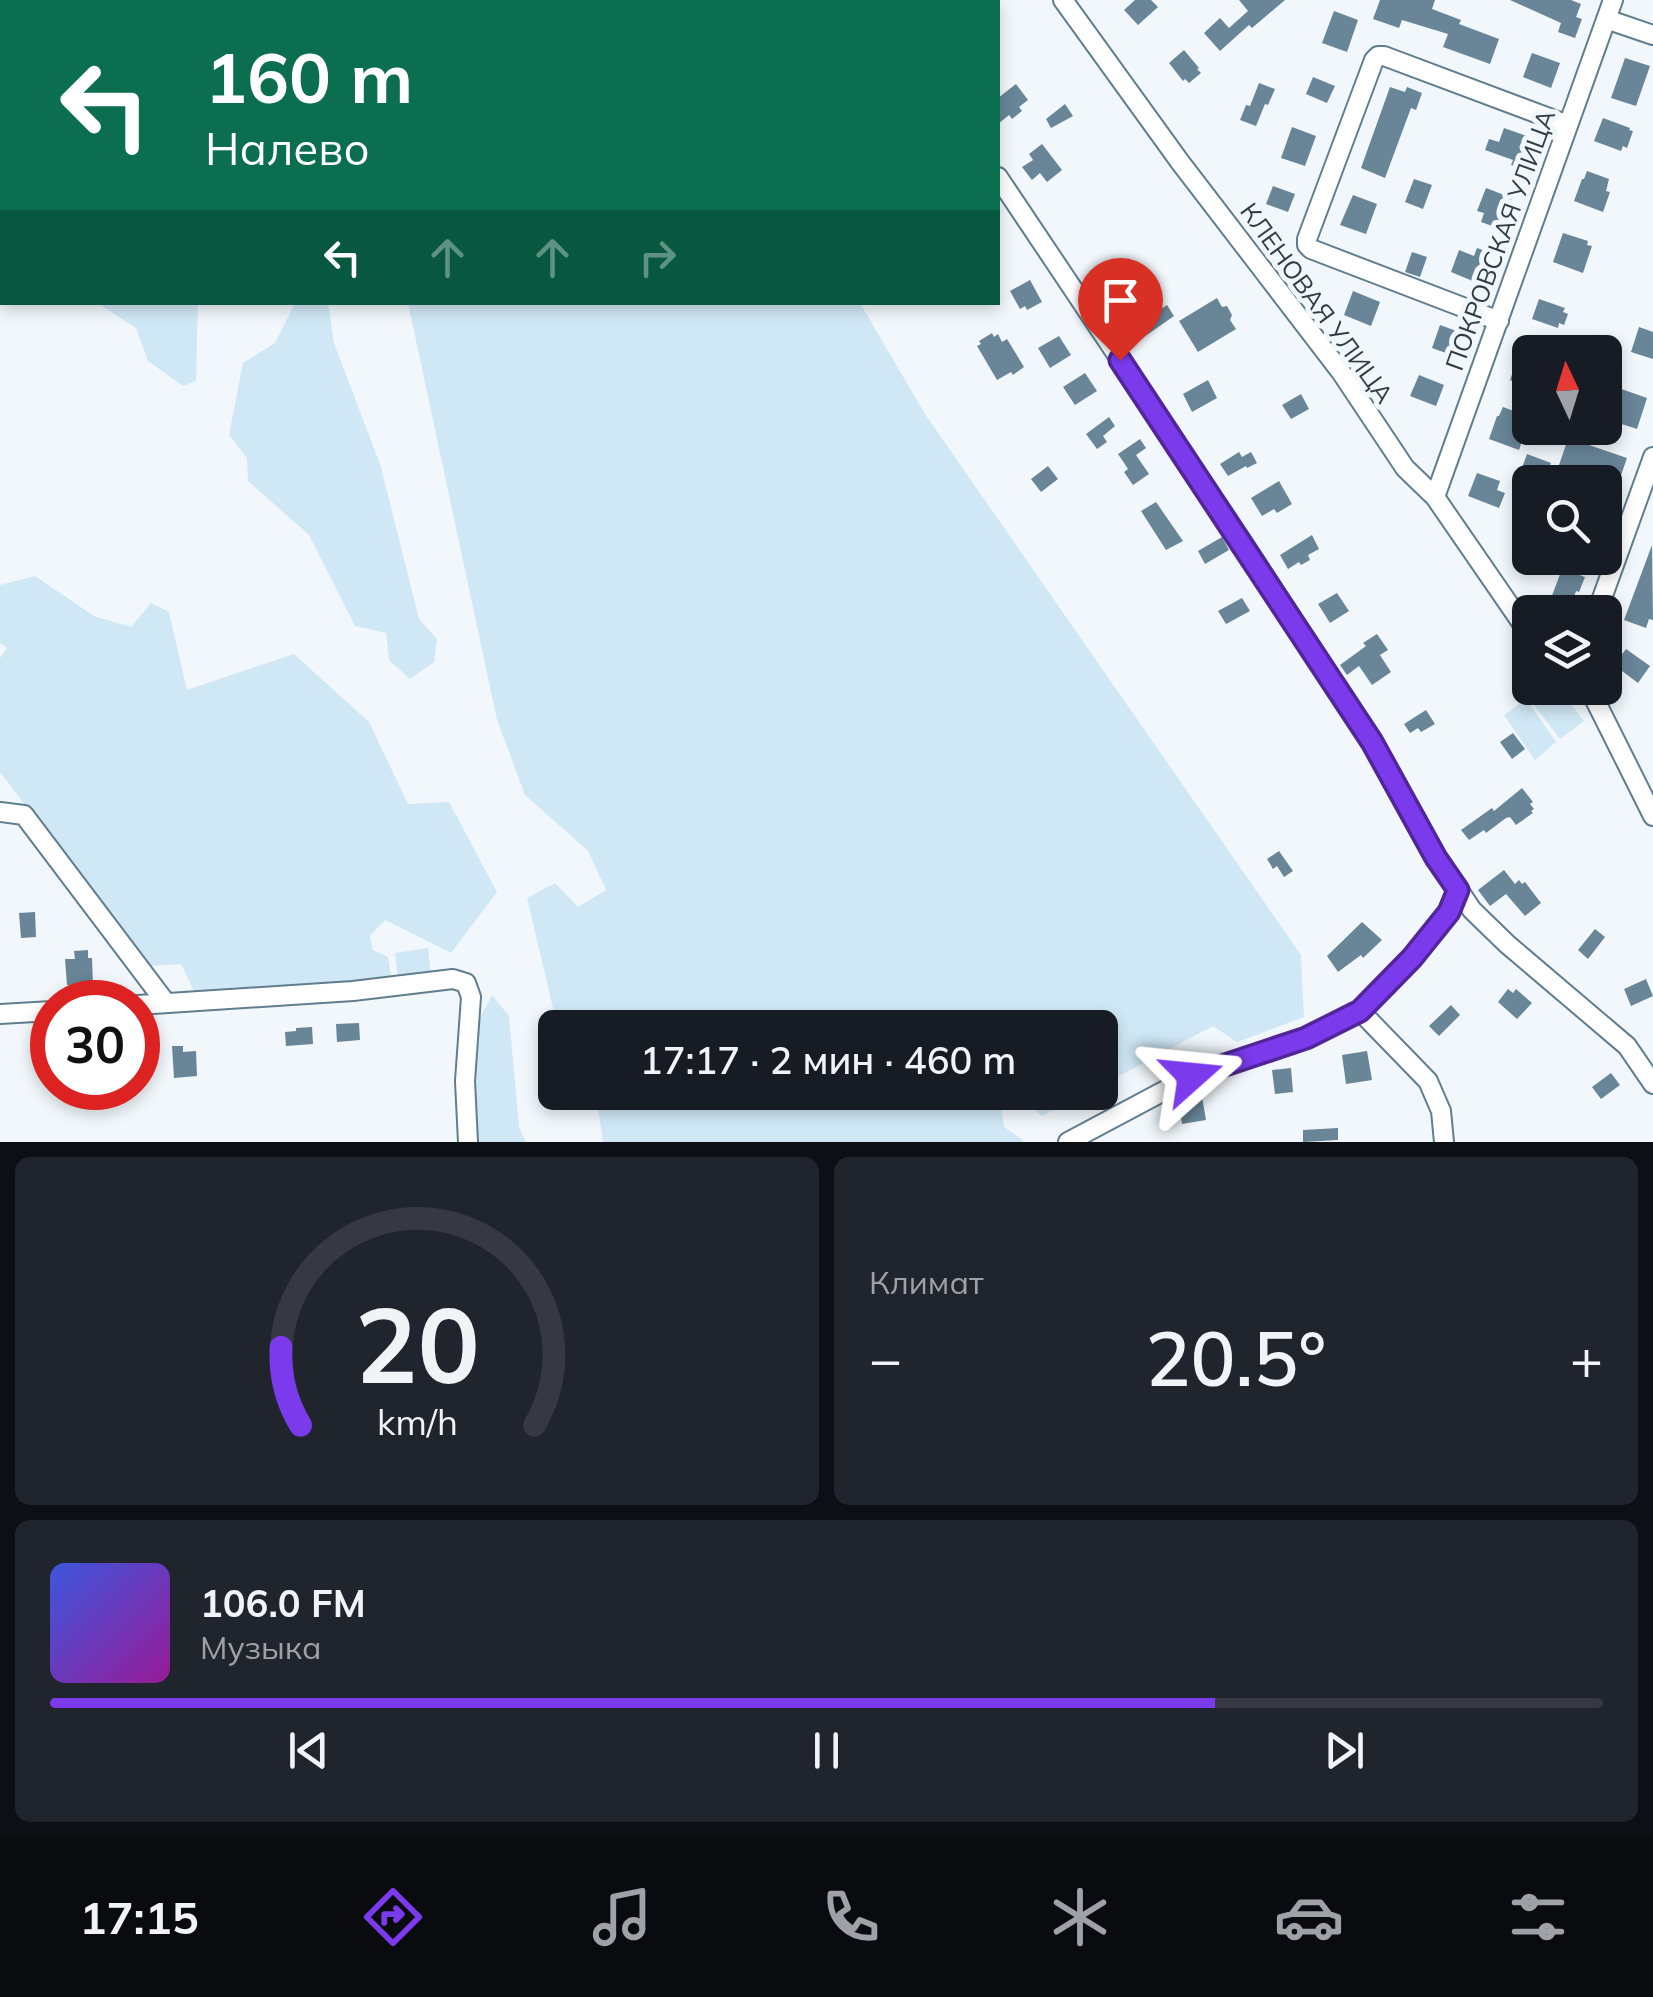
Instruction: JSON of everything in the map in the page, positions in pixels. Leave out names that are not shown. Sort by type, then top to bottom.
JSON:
[{"type":"street","name":"КЛЕНОВАЯ УЛИЦА","points":[[1062,0],[1341,372],[1405,468],[1434,497],[1512,609]]},
{"type":"street","name":"ПОКРОВСКАЯ УЛИЦА","points":[[1434,497],[1614,0]]},
{"type":"street","points":[[1606,19],[1653,35]]},
{"type":"street","points":[[1499,321],[1311,249],[1307,238],[1378,56],[1568,124]]},
{"type":"street","points":[[1000,179],[1372,742],[1436,858],[1472,910],[1627,1046],[1653,1084]]},
{"type":"street","points":[[1602,595],[1653,457]]},
{"type":"street","points":[[1598,705],[1653,816]]},
{"type":"street","points":[[0,812],[24,815],[166,1003]]},
{"type":"street","points":[[1068,1142],[1192,1076],[1306,1038],[1360,1011],[1412,958],[1449,912],[1458,890]]},
{"type":"street","points":[[160,1003],[353,991],[452,979],[466,983],[471,997],[465,1081],[468,1142]]},
{"type":"street","points":[[1360,1011],[1428,1081],[1441,1111],[1444,1142]]},
{"type":"street","points":[[0,1014],[30,1012]]},
{"type":"shaded area","points":[[101,305],[198,305],[196,381],[183,386],[148,361],[136,328]]},
{"type":"shaded area","points":[[294,305],[328,305],[334,343],[380,464],[419,619],[437,639],[434,662],[410,679],[389,660],[386,633],[355,626],[309,535],[248,481],[247,458],[229,435],[243,363],[275,343]]},
{"type":"shaded area","points":[[408,305],[861,305],[925,414],[1301,955],[1304,1017],[1237,1042],[1213,1026],[1118,1076],[1118,1010],[555,1010],[527,898],[555,883],[578,907],[606,890],[588,851],[525,795],[497,720]]},
{"type":"shaded area","points":[[35,576],[94,616],[131,627],[151,603],[169,612],[187,690],[294,654],[369,722],[408,804],[449,802],[497,892],[451,953],[385,920],[370,936],[373,950],[388,957],[391,976],[194,991],[181,964],[148,966],[0,772],[0,658],[7,648],[0,643],[0,585]]},
{"type":"shaded area","points":[[1518,705],[1530,705],[1556,742],[1535,760],[1504,715]]},
{"type":"shaded area","points":[[1534,705],[1572,705],[1584,721],[1560,739]]},
{"type":"shaded area","points":[[428,948],[431,975],[398,979],[395,953]]},
{"type":"shaded area","points":[[492,995],[509,1016],[519,1127],[526,1142],[476,1142],[474,1104],[480,1018]]},
{"type":"shaded area","points":[[599,1110],[1001,1110],[1004,1127],[1023,1140],[1022,1142],[603,1142]]},
{"type":"building","points":[[1135,0],[1151,0],[1158,7],[1138,25],[1124,10]]},
{"type":"building","points":[[1239,0],[1285,0],[1220,51],[1204,33],[1220,18],[1229,28],[1248,11]]},
{"type":"building","points":[[1380,0],[1435,0],[1432,9],[1499,39],[1490,64],[1443,47],[1448,34],[1402,20],[1399,28],[1373,19]]},
{"type":"building","points":[[1510,0],[1571,0],[1581,4],[1576,17],[1582,19],[1575,38],[1558,32],[1561,23]]},
{"type":"building","points":[[1334,11],[1358,20],[1347,52],[1322,43]]},
{"type":"building","points":[[1184,50],[1201,73],[1189,83],[1169,63]]},
{"type":"building","points":[[1532,53],[1560,63],[1551,88],[1523,77]]},
{"type":"building","points":[[1625,58],[1650,66],[1636,106],[1611,98]]},
{"type":"building","points":[[1313,77],[1335,86],[1327,103],[1306,94]]},
{"type":"building","points":[[1259,83],[1275,89],[1256,126],[1240,120]]},
{"type":"building","points":[[1016,84],[1028,100],[1012,119],[1009,115],[1000,122],[1000,96]]},
{"type":"building","points":[[1390,87],[1405,92],[1407,87],[1422,93],[1416,110],[1411,108],[1385,178],[1361,168]]},
{"type":"building","points":[[1065,104],[1073,116],[1051,128],[1046,119]]},
{"type":"building","points":[[1603,118],[1633,131],[1627,148],[1623,146],[1621,151],[1594,141]]},
{"type":"building","points":[[1292,127],[1316,136],[1305,166],[1281,158]]},
{"type":"building","points":[[1504,128],[1532,138],[1526,155],[1532,157],[1526,171],[1511,165],[1513,160],[1485,150],[1489,139],[1499,142]]},
{"type":"building","points":[[1042,144],[1062,170],[1047,182],[1040,173],[1032,180],[1022,167],[1033,160],[1029,154]]},
{"type":"building","points":[[1587,171],[1609,179],[1606,191],[1610,192],[1603,212],[1574,201]]},
{"type":"building","points":[[1414,179],[1432,185],[1423,209],[1405,202]]},
{"type":"building","points":[[1273,186],[1295,194],[1288,212],[1266,204]]},
{"type":"building","points":[[1486,188],[1512,198],[1498,228],[1481,222],[1484,213],[1477,211]]},
{"type":"building","points":[[1353,195],[1377,204],[1366,234],[1340,225]]},
{"type":"building","points":[[1273,226],[1288,247],[1277,255],[1261,234]]},
{"type":"building","points":[[1563,233],[1592,246],[1583,273],[1553,262]]},
{"type":"building","points":[[1477,248],[1491,253],[1480,284],[1451,272],[1459,250],[1474,256]]},
{"type":"building","points":[[1412,252],[1427,257],[1420,277],[1405,272]]},
{"type":"building","points":[[1127,260],[1142,275],[1138,277],[1142,284],[1125,295],[1110,271]]},
{"type":"building","points":[[1030,280],[1042,302],[1027,310],[1025,306],[1020,309],[1010,291]]},
{"type":"building","points":[[1353,291],[1380,302],[1371,326],[1344,315]]},
{"type":"building","points":[[1217,298],[1222,307],[1227,306],[1236,329],[1198,352],[1179,321]]},
{"type":"building","points":[[1539,299],[1565,308],[1563,312],[1568,314],[1564,325],[1559,323],[1558,328],[1532,319]]},
{"type":"building","points":[[1167,305],[1174,316],[1131,346],[1122,330]]},
{"type":"building","points":[[1440,325],[1462,333],[1454,356],[1432,348]]},
{"type":"building","points":[[1639,327],[1653,332],[1653,359],[1631,352]]},
{"type":"building","points":[[992,333],[994,337],[998,334],[1002,342],[1007,339],[1024,367],[997,380],[977,346]]},
{"type":"building","points":[[1059,336],[1071,355],[1050,368],[1038,348]]},
{"type":"building","points":[[1085,373],[1097,391],[1075,405],[1063,387]]},
{"type":"building","points":[[1419,375],[1444,385],[1436,406],[1410,396]]},
{"type":"building","points":[[1208,380],[1217,398],[1192,412],[1183,394]]},
{"type":"building","points":[[1622,389],[1647,398],[1637,429],[1622,424]]},
{"type":"building","points":[[1301,394],[1309,409],[1291,419],[1282,405]]},
{"type":"building","points":[[1503,407],[1512,410],[1512,445],[1521,445],[1519,450],[1489,439]]},
{"type":"building","points":[[1109,417],[1115,426],[1103,436],[1107,442],[1097,449],[1086,434]]},
{"type":"building","points":[[1140,439],[1146,448],[1136,455],[1149,474],[1133,485],[1118,454]]},
{"type":"building","points":[[1566,445],[1589,445],[1627,458],[1622,472],[1622,465],[1559,465]]},
{"type":"building","points":[[1239,452],[1242,457],[1251,452],[1257,463],[1228,476],[1220,464]]},
{"type":"building","points":[[1527,454],[1551,463],[1550,465],[1523,465]]},
{"type":"building","points":[[1048,466],[1058,479],[1041,492],[1031,479]]},
{"type":"building","points":[[1477,473],[1500,481],[1497,490],[1505,493],[1499,508],[1468,496]]},
{"type":"building","points":[[1279,481],[1292,504],[1262,516],[1251,498]]},
{"type":"building","points":[[1156,502],[1183,541],[1166,550],[1141,511]]},
{"type":"building","points":[[1312,535],[1319,549],[1308,555],[1310,560],[1288,569],[1280,555]]},
{"type":"building","points":[[1222,537],[1229,550],[1205,564],[1198,551]]},
{"type":"building","points":[[1652,545],[1653,620],[1649,619],[1646,628],[1624,620]]},
{"type":"building","points":[[1560,575],[1585,577],[1575,595],[1552,595]]},
{"type":"building","points":[[1337,593],[1349,611],[1330,623],[1318,604]]},
{"type":"building","points":[[1242,598],[1250,611],[1226,624],[1218,611]]},
{"type":"building","points":[[1377,634],[1388,650],[1380,655],[1391,672],[1372,685],[1359,666],[1347,675],[1340,665]]},
{"type":"building","points":[[1626,649],[1650,666],[1638,683],[1622,671]]},
{"type":"building","points":[[1426,710],[1435,724],[1410,733],[1404,724]]},
{"type":"building","points":[[1513,733],[1525,749],[1512,759],[1500,742]]},
{"type":"building","points":[[1522,788],[1533,802],[1533,813],[1516,825],[1510,817],[1506,818],[1469,840],[1461,830],[1492,808],[1494,811]]},
{"type":"building","points":[[1279,851],[1293,871],[1284,877],[1267,859]]},
{"type":"building","points":[[1504,870],[1515,884],[1519,880],[1525,882],[1541,903],[1525,916],[1506,894],[1490,906],[1478,890]]},
{"type":"building","points":[[35,912],[36,937],[21,938],[19,913]]},
{"type":"building","points":[[1362,922],[1382,940],[1363,958],[1361,955],[1338,972],[1327,956]]},
{"type":"building","points":[[1595,929],[1605,937],[1588,959],[1578,950]]},
{"type":"building","points":[[88,950],[93,980],[67,980],[65,959],[75,959],[74,951]]},
{"type":"building","points":[[1646,979],[1653,996],[1631,1006],[1624,989]]},
{"type":"building","points":[[1508,989],[1513,993],[1516,989],[1532,1003],[1517,1019],[1498,1002]]},
{"type":"building","points":[[1451,1005],[1460,1015],[1439,1036],[1429,1026]]},
{"type":"building","points":[[359,1023],[360,1040],[337,1042],[336,1024]]},
{"type":"building","points":[[312,1027],[313,1044],[286,1046],[285,1032]]},
{"type":"building","points":[[172,1046],[183,1046],[183,1052],[196,1051],[197,1076],[174,1078]]},
{"type":"building","points":[[1367,1051],[1372,1080],[1346,1084],[1342,1055]]},
{"type":"building","points":[[1291,1068],[1293,1092],[1275,1094],[1272,1070]]},
{"type":"building","points":[[1611,1073],[1620,1085],[1601,1099],[1592,1087]]},
{"type":"building","points":[[1202,1097],[1206,1120],[1182,1124],[1178,1102]]},
{"type":"building","points":[[1338,1128],[1338,1140],[1303,1142],[1303,1130]]},
{"type":"route","points":[[1120,360],[1372,742],[1458,890],[1449,912],[1412,958],[1360,1011],[1306,1038],[1192,1076]]}]
